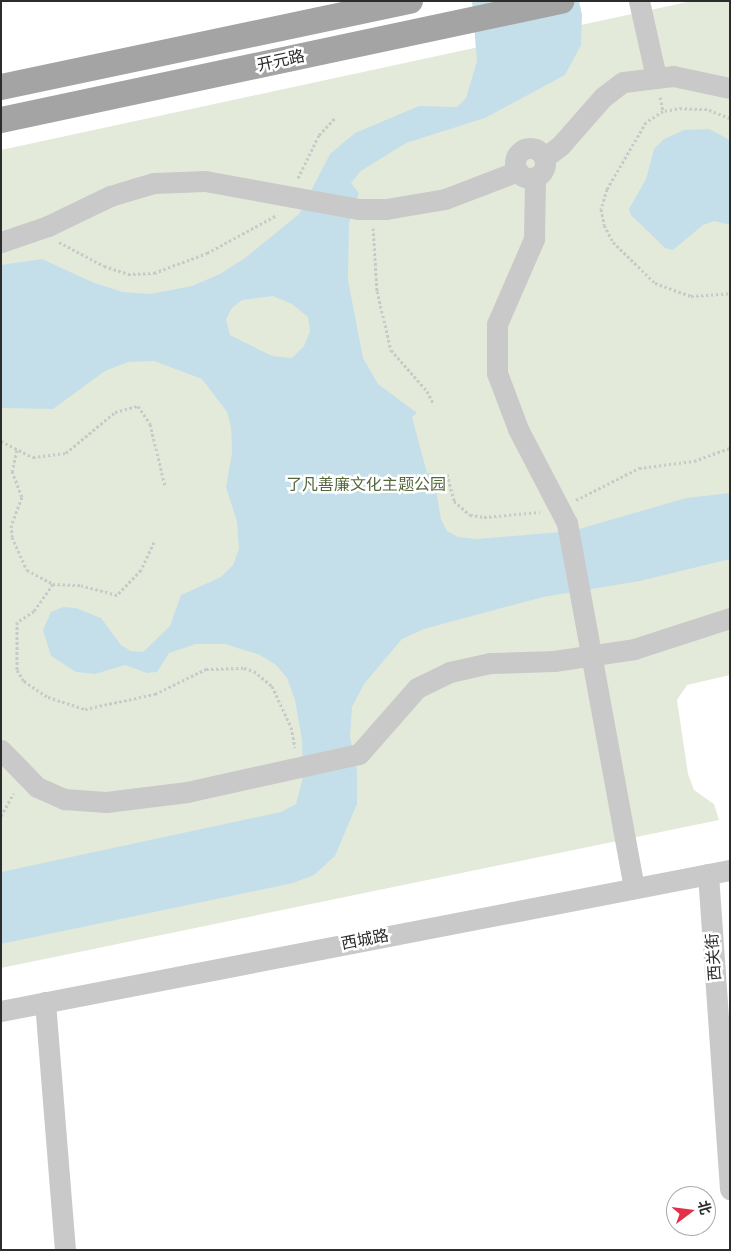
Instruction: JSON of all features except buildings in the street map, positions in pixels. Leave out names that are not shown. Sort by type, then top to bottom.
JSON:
[{"type":"main road","name":"开元路","points":[[1,87],[410,1]]},
{"type":"main road","name":"开元路","points":[[1,120],[561,1]]},
{"type":"street","points":[[639,1],[656,77]]},
{"type":"street","points":[[1,242],[36,230],[110,196],[154,183],[204,181],[366,209],[431,203],[487,186],[532,169],[560,146],[612,90],[635,79],[656,77],[686,78],[730,88]]},
{"type":"street","points":[[532,169],[534,239],[498,324],[496,365],[518,430],[563,515],[592,656],[634,888]]},
{"type":"street","points":[[1,750],[38,787],[64,799],[106,802],[187,792],[358,754],[401,704],[432,679],[490,663],[535,662],[592,656],[656,643],[730,618]]},
{"type":"street","name":"西城路","points":[[1,1011],[730,870]]},
{"type":"street","name":"西关街","points":[[708,874],[722,950],[730,1189]]},
{"type":"street","points":[[45,1002],[65,1250]]},
{"type":"path","points":[[730,118],[707,109],[682,108],[663,111],[646,122],[607,188],[601,209],[604,225],[613,242],[655,283],[691,296],[730,293]]},
{"type":"path","points":[[36,230],[104,266],[128,274],[154,273],[179,266],[261,225],[278,214],[294,196],[306,158],[319,135],[336,118]]},
{"type":"path","points":[[366,209],[383,325],[391,350],[427,391],[433,403]]},
{"type":"path","points":[[1,441],[33,457],[66,453],[115,412],[138,406],[150,424],[165,486]]},
{"type":"path","points":[[447,474],[454,501],[470,514],[484,517],[563,515],[639,468],[694,462],[730,448]]},
{"type":"path","points":[[17,450],[12,471],[22,498],[10,525],[21,564],[53,584],[80,585],[117,595],[141,570],[154,542]]},
{"type":"path","points":[[53,584],[34,611],[17,622],[15,629],[17,670],[24,681],[48,697],[85,710],[155,694],[206,669],[225,666],[254,671],[272,686],[286,713],[298,768]]},
{"type":"path","points":[[1,816],[24,775]]},
{"type":"green space","name":"了凡善廉文化主题公园","points":[[692,1],[730,1],[730,675],[687,685],[677,700],[688,774],[694,790],[714,804],[719,820],[1,968],[1,150]]},
{"type":"water","points":[[472,1],[579,1],[582,15],[581,45],[565,75],[485,118],[406,143],[361,171],[351,183],[359,193],[349,223],[348,280],[363,358],[378,384],[417,413],[412,417],[427,473],[433,473],[441,519],[447,531],[458,537],[477,539],[572,531],[686,498],[730,493],[730,559],[640,581],[543,597],[424,629],[402,639],[364,684],[352,707],[350,737],[357,770],[357,804],[335,856],[314,875],[293,883],[1,944],[1,872],[281,812],[296,804],[303,777],[302,740],[295,700],[287,678],[276,665],[260,655],[225,644],[196,644],[169,653],[157,672],[147,673],[125,665],[95,674],[76,672],[51,656],[43,630],[51,612],[63,607],[76,608],[101,618],[121,645],[131,651],[143,652],[170,626],[181,595],[221,577],[233,565],[239,549],[237,522],[226,487],[232,453],[231,427],[227,412],[202,379],[154,361],[128,362],[105,371],[53,409],[1,408],[1,265],[42,259],[92,282],[123,292],[150,294],[192,286],[220,274],[245,258],[299,214],[330,154],[355,133],[419,106],[457,107],[466,98],[477,61]],"holes":[[[273,296],[292,304],[308,317],[310,331],[304,346],[292,358],[272,356],[230,335],[226,319],[232,308],[242,300]]]},
{"type":"water","points":[[709,129],[730,140],[730,225],[714,221],[703,225],[673,250],[665,248],[631,215],[629,209],[646,179],[654,149],[664,139],[684,130]]}]
